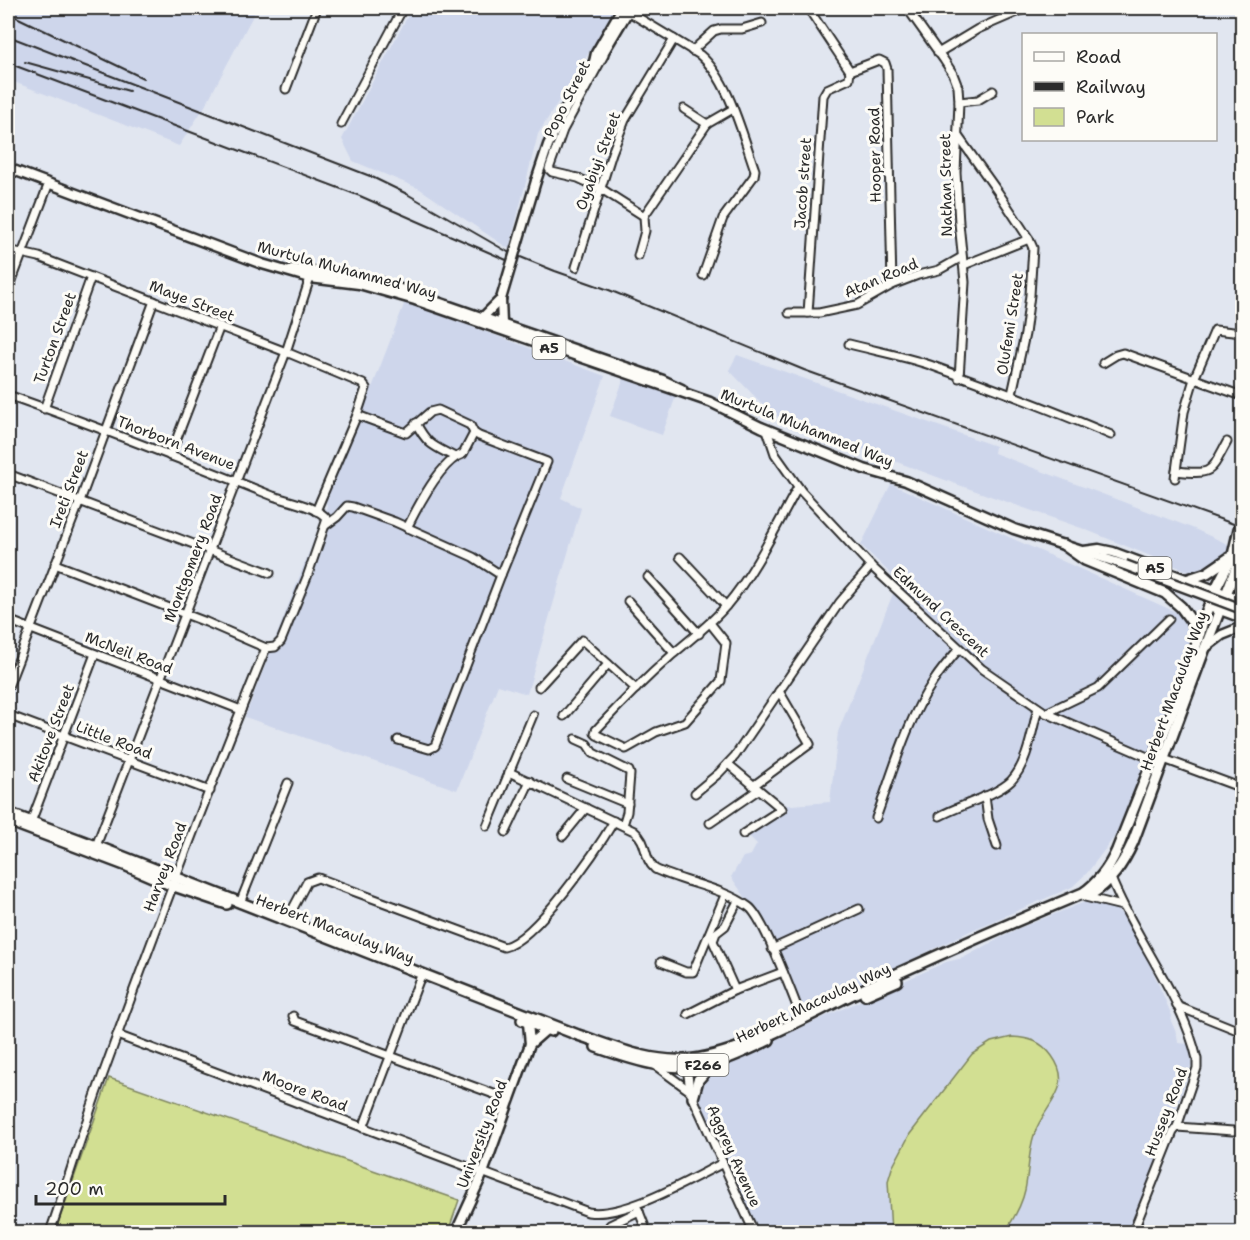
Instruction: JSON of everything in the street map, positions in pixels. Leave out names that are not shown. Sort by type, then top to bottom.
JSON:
[{"type":"highway","points":[[1242,524],[1239,529],[1238,556],[1242,578]]},
{"type":"highway","points":[[1064,545],[1085,560],[1165,593],[1181,607],[1200,633]]},
{"type":"highway","points":[[1186,580],[1207,573],[1238,556]]},
{"type":"highway","name":"Herbert Macaulay Way","points":[[8,821],[128,866],[240,903],[540,1021],[649,1058],[668,1061],[701,1058],[733,1048],[802,1019],[882,981],[1083,893],[1093,886],[1112,860],[1190,668],[1215,590],[1238,556]]},
{"type":"highway","name":"Herbert Macaulay Way","points":[[8,813],[96,846],[173,881],[546,1030],[656,1066],[687,1067],[714,1063],[1092,894],[1111,878],[1124,861],[1133,842],[1204,660],[1205,648],[1227,594],[1238,556]]},
{"type":"highway","points":[[691,1095],[698,1080],[714,1063]]},
{"type":"main road","points":[[502,324],[501,299],[548,146],[564,111],[592,66],[602,55],[626,8]]},
{"type":"main road","points":[[592,66],[596,53],[626,8]]},
{"type":"main road","name":"Murtula Muhammed Way","points":[[8,168],[262,264],[310,278],[359,284],[415,300],[710,402],[762,427],[864,469],[906,481],[1014,529],[1125,565],[1242,609]]},
{"type":"main road","points":[[262,264],[357,276],[434,300],[663,380],[710,402]]},
{"type":"main road","points":[[483,317],[501,299]]},
{"type":"main road","name":"A5","points":[[1082,552],[1099,549],[1113,552],[1227,594]]},
{"type":"main road","points":[[1227,594],[1242,600]]},
{"type":"main road","points":[[1209,606],[1242,618]]},
{"type":"main road","points":[[1205,648],[1222,635],[1242,627]]},
{"type":"main road","points":[[528,1023],[530,1044]]},
{"type":"main road","points":[[530,1044],[546,1030]]},
{"type":"main road","name":"University Road","points":[[456,1233],[483,1173],[530,1044]]},
{"type":"street","points":[[286,89],[317,8]]},
{"type":"street","points":[[341,124],[403,8]]},
{"type":"street","points":[[626,8],[710,64],[733,110],[755,170],[754,176],[723,218],[703,275]]},
{"type":"street","points":[[808,8],[850,71]]},
{"type":"street","name":"Nathan Street","points":[[907,8],[953,74],[958,87],[956,172],[965,298],[959,378]]},
{"type":"street","points":[[938,53],[978,29],[1022,10]]},
{"type":"street","points":[[692,51],[714,31],[742,29],[762,23]]},
{"type":"street","name":"Oyabiyi Street","points":[[576,267],[600,188],[625,120],[675,39]]},
{"type":"street","name":"Popo Street","points":[[609,42],[607,50],[563,130],[549,167],[552,172],[579,178],[600,188],[644,216]]},
{"type":"street","name":"Hooper Road","points":[[850,71],[879,60],[885,63],[887,69],[892,285]]},
{"type":"street","name":"Jacob street","points":[[808,313],[823,96],[827,89],[849,79],[850,71]]},
{"type":"street","points":[[959,102],[978,100],[993,91]]},
{"type":"street","points":[[684,109],[707,124]]},
{"type":"street","points":[[638,256],[645,231],[644,216],[707,124],[733,110]]},
{"type":"street","name":"Olufemi Street","points":[[958,136],[1033,248],[1025,334],[1012,394]]},
{"type":"street","points":[[8,291],[49,183]]},
{"type":"street","points":[[964,265],[1029,239]]},
{"type":"street","name":"Maye Street","points":[[8,250],[39,257],[220,326],[363,384],[366,388],[357,415]]},
{"type":"street","name":"Atan Road","points":[[789,313],[832,311],[857,305],[892,285],[918,274],[939,270],[962,257]]},
{"type":"street","name":"Turton Street","points":[[44,408],[91,277]]},
{"type":"street","name":"Montgomery Road","points":[[96,846],[286,352],[310,278]]},
{"type":"street","name":"Ireti Street","points":[[8,687],[154,301]]},
{"type":"street","points":[[170,456],[220,326]]},
{"type":"street","points":[[1227,442],[1213,467],[1207,472],[1176,474],[1181,426],[1194,379],[1215,330],[1242,333]]},
{"type":"street","points":[[849,344],[928,365],[959,378],[1012,394],[1111,435]]},
{"type":"street","points":[[1103,363],[1123,353],[1242,396]]},
{"type":"street","name":"Thorborn Avenue","points":[[8,395],[316,511]]},
{"type":"street","points":[[327,525],[324,515],[316,511],[357,415],[406,433],[430,412],[438,410],[470,425],[474,433],[547,462],[435,746],[429,749],[398,740]]},
{"type":"street","points":[[416,423],[428,443],[455,457]]},
{"type":"street","name":"Edmund Crescent","points":[[762,427],[767,430],[775,454],[798,487],[872,566],[982,669],[1046,713],[1152,759]]},
{"type":"street","points":[[407,528],[427,492],[455,457],[463,454],[474,433]]},
{"type":"street","points":[[8,474],[270,573]]},
{"type":"street","points":[[710,622],[726,643],[719,684],[685,723],[656,732],[626,749],[595,733],[636,689],[674,653],[699,634],[710,622],[726,606],[757,560],[798,487]]},
{"type":"street","points":[[327,525],[347,506],[407,528],[473,557],[501,575]]},
{"type":"street","name":"Harvey Road","points":[[50,1233],[117,1035],[173,881],[266,648],[275,647],[281,641],[327,525]]},
{"type":"street","points":[[680,557],[726,606]]},
{"type":"street","points":[[55,564],[266,648]]},
{"type":"street","points":[[695,793],[728,764],[840,602],[872,566]]},
{"type":"street","points":[[648,577],[699,634]]},
{"type":"street","points":[[628,602],[674,653]]},
{"type":"street","points":[[1046,713],[1098,688],[1169,619]]},
{"type":"street","name":"McNeil Road","points":[[8,620],[241,710]]},
{"type":"street","points":[[539,687],[582,640],[636,689]]},
{"type":"street","points":[[876,818],[923,698],[943,667],[959,649]]},
{"type":"street","name":"Akitove Street","points":[[31,822],[95,654]]},
{"type":"street","points":[[564,716],[609,664]]},
{"type":"street","points":[[710,822],[810,744],[779,691]]},
{"type":"street","points":[[940,816],[985,796],[1011,780],[1024,757],[1038,708]]},
{"type":"street","name":"Little Road","points":[[8,715],[210,791]]},
{"type":"street","points":[[487,826],[533,715]]},
{"type":"street","points":[[576,739],[587,744],[593,753],[628,771],[630,778],[628,804],[622,825]]},
{"type":"street","points":[[1164,759],[1242,789]]},
{"type":"street","points":[[728,764],[782,809],[743,834]]},
{"type":"street","points":[[509,772],[615,821],[641,837],[648,861],[655,869],[725,895],[752,910],[783,972],[802,1019]]},
{"type":"street","points":[[567,779],[628,804]]},
{"type":"street","points":[[506,832],[530,781]]},
{"type":"street","points":[[240,903],[288,783]]},
{"type":"street","points":[[985,796],[988,819],[997,846]]},
{"type":"street","points":[[563,836],[586,808]]},
{"type":"street","points":[[289,922],[290,914],[307,882],[318,878],[504,947],[511,945],[533,928],[578,875],[615,821]]},
{"type":"street","name":"Hussey Road","points":[[1111,878],[1122,906],[1138,931],[1177,1006],[1197,1059],[1197,1068],[1177,1127],[1133,1233]]},
{"type":"street","points":[[661,962],[686,972],[693,972],[725,895]]},
{"type":"street","points":[[1085,897],[1122,906]]},
{"type":"street","points":[[735,990],[713,941],[716,933],[725,926],[738,901]]},
{"type":"street","points":[[772,949],[859,909]]},
{"type":"street","points":[[688,1014],[735,990],[783,972]]},
{"type":"street","points":[[363,1128],[420,978]]},
{"type":"street","points":[[1177,1006],[1242,1032]]},
{"type":"street","points":[[293,1017],[295,1021],[510,1100]]},
{"type":"street","name":"Moore Road","points":[[117,1035],[588,1212],[609,1213],[637,1208]]},
{"type":"street","points":[[656,1066],[691,1095]]},
{"type":"street","points":[[687,1067],[691,1095]]},
{"type":"street","name":"Aggrey Avenue","points":[[691,1095],[754,1233]]},
{"type":"street","points":[[1177,1127],[1233,1131]]},
{"type":"street","points":[[606,1233],[610,1225],[637,1208],[723,1163]]},
{"type":"street","points":[[637,1208],[648,1233]]},
{"type":"shaded area","points":[[8,8],[257,8],[205,106],[179,146],[14,82],[10,91],[8,90]]},
{"type":"shaded area","points":[[412,8],[617,8],[538,134],[509,249],[420,189],[353,161],[342,139]]},
{"type":"shaded area","points":[[405,302],[605,376],[561,498],[581,508],[527,694],[498,685],[457,790],[245,717]]},
{"type":"shaded area","points":[[737,355],[995,446],[994,453],[1192,528],[1232,546],[1216,561],[1190,572],[1084,529],[819,433],[772,414],[729,370]]},
{"type":"shaded area","points":[[624,378],[676,396],[662,435],[610,416]]},
{"type":"shaded area","points":[[891,484],[1178,613],[1185,621],[1189,633],[1188,653],[1121,828],[1087,873],[1072,887],[970,931],[801,1014],[760,918],[731,877],[743,857],[751,855],[757,844],[744,831],[780,806],[830,802],[838,732],[899,582],[861,545]]},
{"type":"shaded area","points":[[1085,902],[1097,902],[1117,910],[1136,932],[1172,1016],[1171,1021],[1178,1043],[1188,1044],[1191,1053],[1191,1065],[1128,1232],[756,1232],[696,1091],[712,1068],[946,962],[963,958],[1017,929]]},
{"type":"green space","points":[[1012,1037],[1030,1039],[1044,1047],[1052,1056],[1061,1078],[1055,1097],[1038,1124],[1034,1135],[1024,1196],[1005,1232],[891,1232],[888,1181],[892,1168],[910,1134],[972,1054],[991,1042]]},
{"type":"green space","points":[[109,1078],[459,1200],[448,1232],[55,1232]]},
{"type":"railway","points":[[8,13],[143,78]]},
{"type":"railway","points":[[8,36],[370,176],[407,194],[508,252],[555,271],[609,290],[804,370],[1242,527]]},
{"type":"railway","points":[[25,62],[129,91]]},
{"type":"railway","points":[[8,63],[360,196],[511,262]]}]
